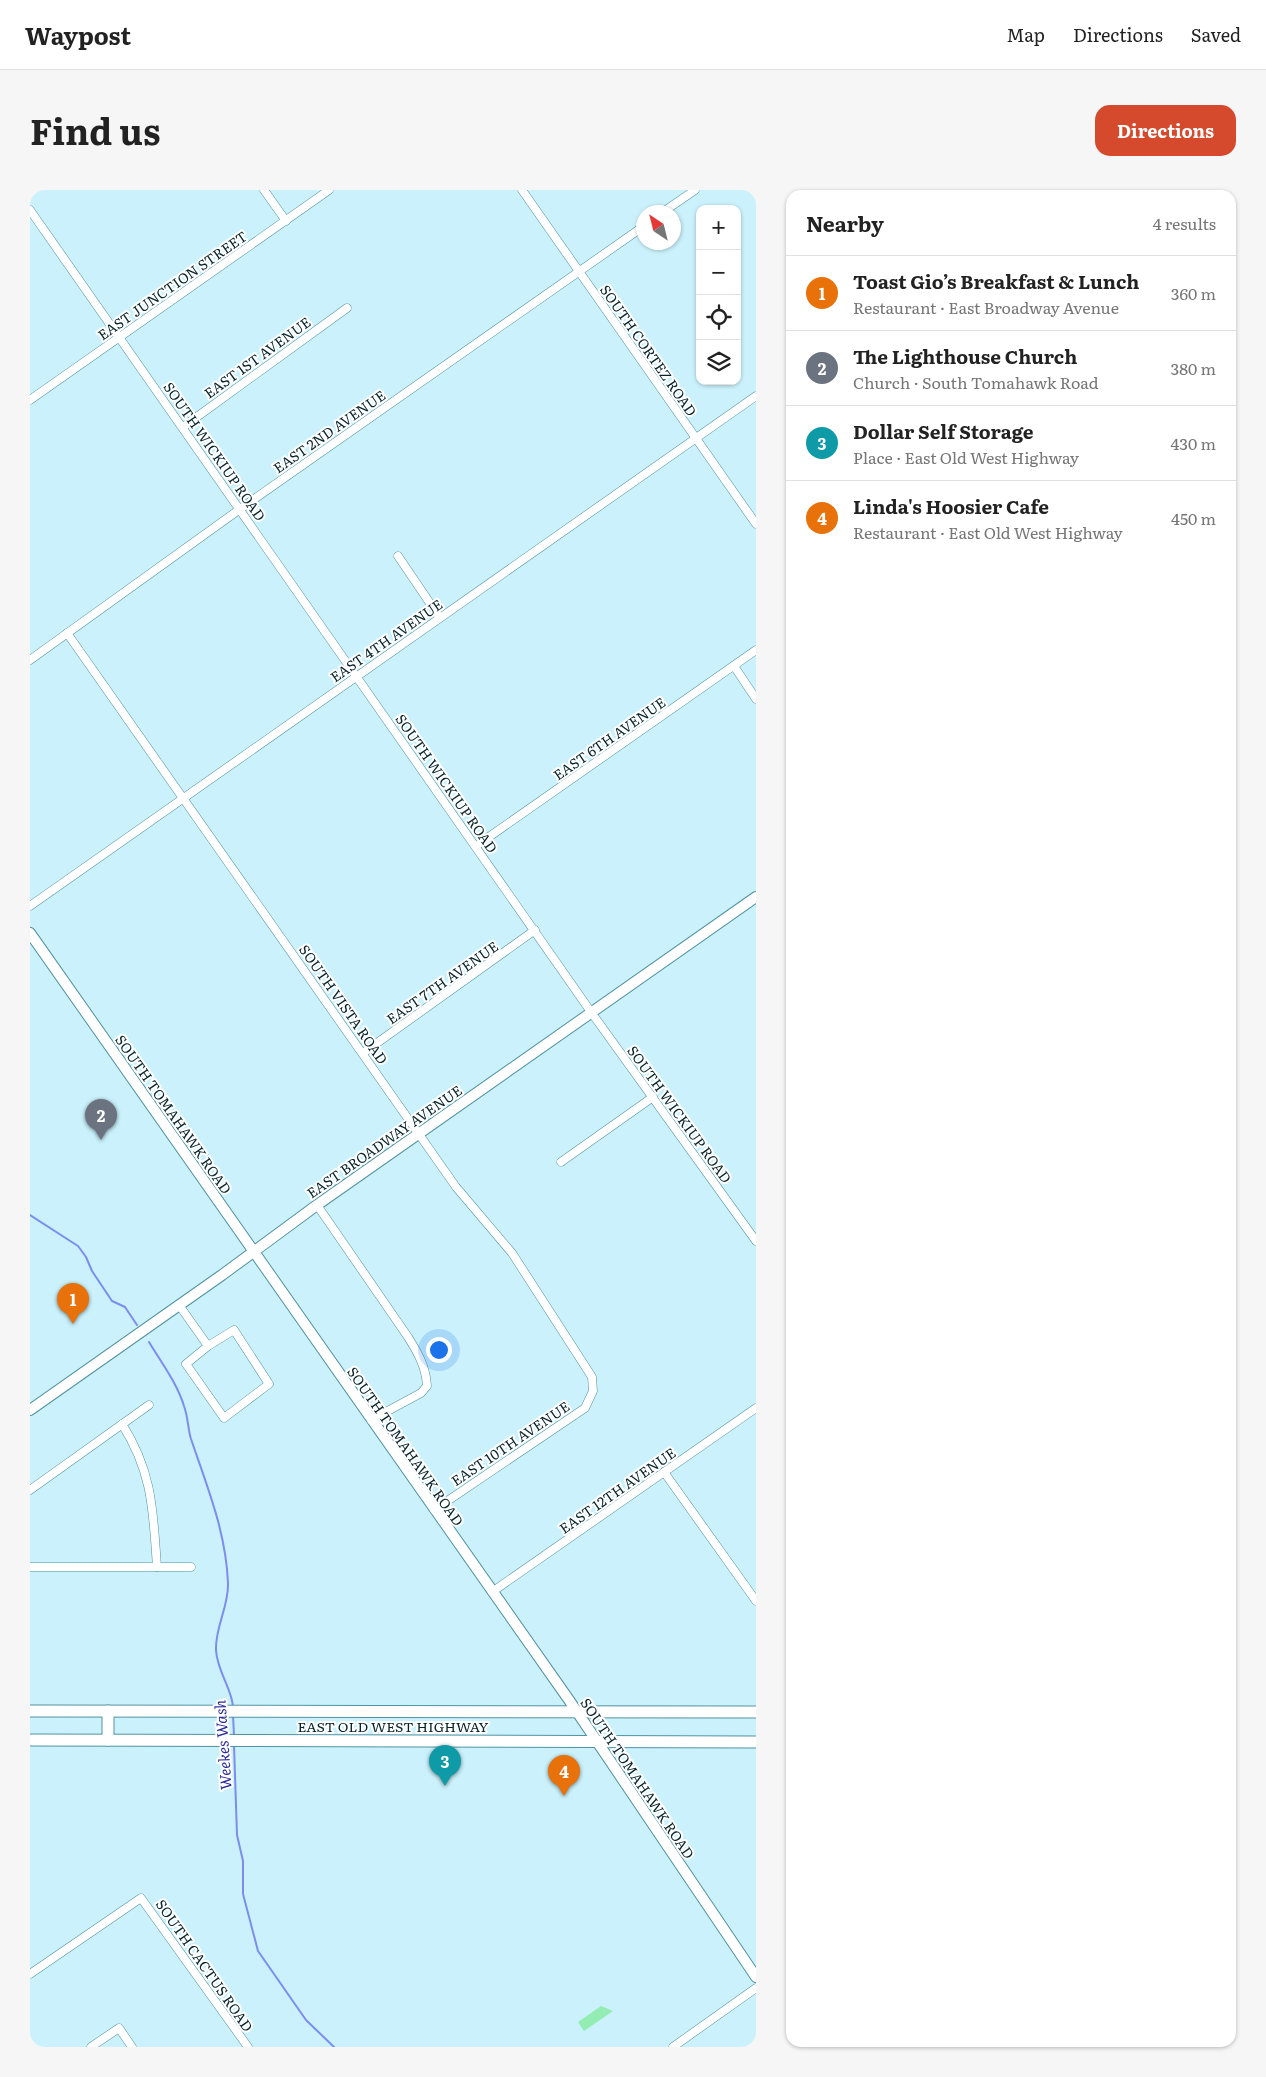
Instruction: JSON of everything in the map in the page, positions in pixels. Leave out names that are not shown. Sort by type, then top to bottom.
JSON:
[{"type":"main road","name":"EAST BROADWAY AVENUE","points":[[30,1410],[317,1205],[756,897]]},
{"type":"main road","name":"SOUTH TOMAHAWK ROAD","points":[[30,933],[255,1251],[434,1510],[578,1712],[756,1977]]},
{"type":"main road","name":"EAST OLD WEST HIGHWAY","points":[[30,1711],[756,1712]]},
{"type":"main road","points":[[108,1711],[108,1740]]},
{"type":"main road","name":"EAST OLD WEST HIGHWAY","points":[[30,1740],[756,1742]]},
{"type":"street","points":[[264,190],[286,221]]},
{"type":"street","name":"EAST JUNCTION STREET","points":[[30,399],[329,190]]},
{"type":"street","name":"SOUTH CORTEZ ROAD","points":[[522,190],[756,524]]},
{"type":"street","points":[[673,205],[695,190]]},
{"type":"street","name":"SOUTH WICKIUP ROAD","points":[[30,210],[591,1012],[756,1241]]},
{"type":"street","name":"EAST 2ND AVENUE","points":[[30,660],[240,509],[578,270],[636,231]]},
{"type":"street","name":"EAST 1ST AVENUE","points":[[183,427],[347,308]]},
{"type":"street","name":"EAST 4TH AVENUE","points":[[30,906],[756,396]]},
{"type":"street","points":[[398,556],[440,618]]},
{"type":"street","name":"SOUTH VISTA ROAD","points":[[67,633],[456,1187],[512,1253],[592,1377],[593,1391]]},
{"type":"street","name":"EAST 6TH AVENUE","points":[[476,846],[756,650]]},
{"type":"street","points":[[734,666],[756,699]]},
{"type":"street","name":"EAST 7TH AVENUE","points":[[363,1053],[535,930]]},
{"type":"street","points":[[561,1162],[653,1096]]},
{"type":"street","points":[[317,1205],[420,1357],[427,1378],[427,1386],[421,1392],[405,1403],[371,1420]]},
{"type":"street","points":[[179,1305],[208,1346]]},
{"type":"street","points":[[234,1330],[269,1384],[224,1418],[186,1364],[208,1346],[234,1330]]},
{"type":"street","name":"EAST 10TH AVENUE","points":[[434,1510],[585,1408],[593,1391]]},
{"type":"street","points":[[30,1490],[149,1405]]},
{"type":"street","name":"EAST 12TH AVENUE","points":[[492,1592],[756,1408]]},
{"type":"street","points":[[122,1424],[135,1445],[151,1491],[157,1567]]},
{"type":"street","points":[[664,1472],[756,1601]]},
{"type":"street","points":[[30,1567],[191,1567]]},
{"type":"street","name":"SOUTH CACTUS ROAD","points":[[30,1974],[141,1898],[248,2047]]},
{"type":"street","points":[[673,2047],[756,1988]]},
{"type":"street","points":[[91,2047],[119,2028],[132,2047]]},
{"type":"green space","points":[[601,2006],[613,2011],[584,2031],[578,2022]]},
{"type":"waterway","name":"Weekes Wash","points":[[30,1215],[78,1246],[112,1301],[125,1307],[137,1325]]},
{"type":"waterway","name":"Weekes Wash","points":[[149,1342],[181,1397],[191,1439],[220,1527],[224,1546],[228,1592],[216,1641],[216,1650],[219,1666],[230,1694],[233,1708]]},
{"type":"waterway","name":"Weekes Wash","points":[[233,1715],[234,1735]]},
{"type":"waterway","name":"Weekes Wash","points":[[234,1745],[237,1835],[243,1861],[243,1894],[258,1951],[306,2020],[334,2047]]},
{"type":"place","name":"The Lighthouse Church","points":[[101,1140]]},
{"type":"place","name":"Toast Gio’s Breakfast & Lunch","points":[[73,1324]]},
{"type":"place","name":"Dollar Self Storage","points":[[445,1786]]},
{"type":"place","name":"Linda's Hoosier Cafe","points":[[564,1796]]}]
